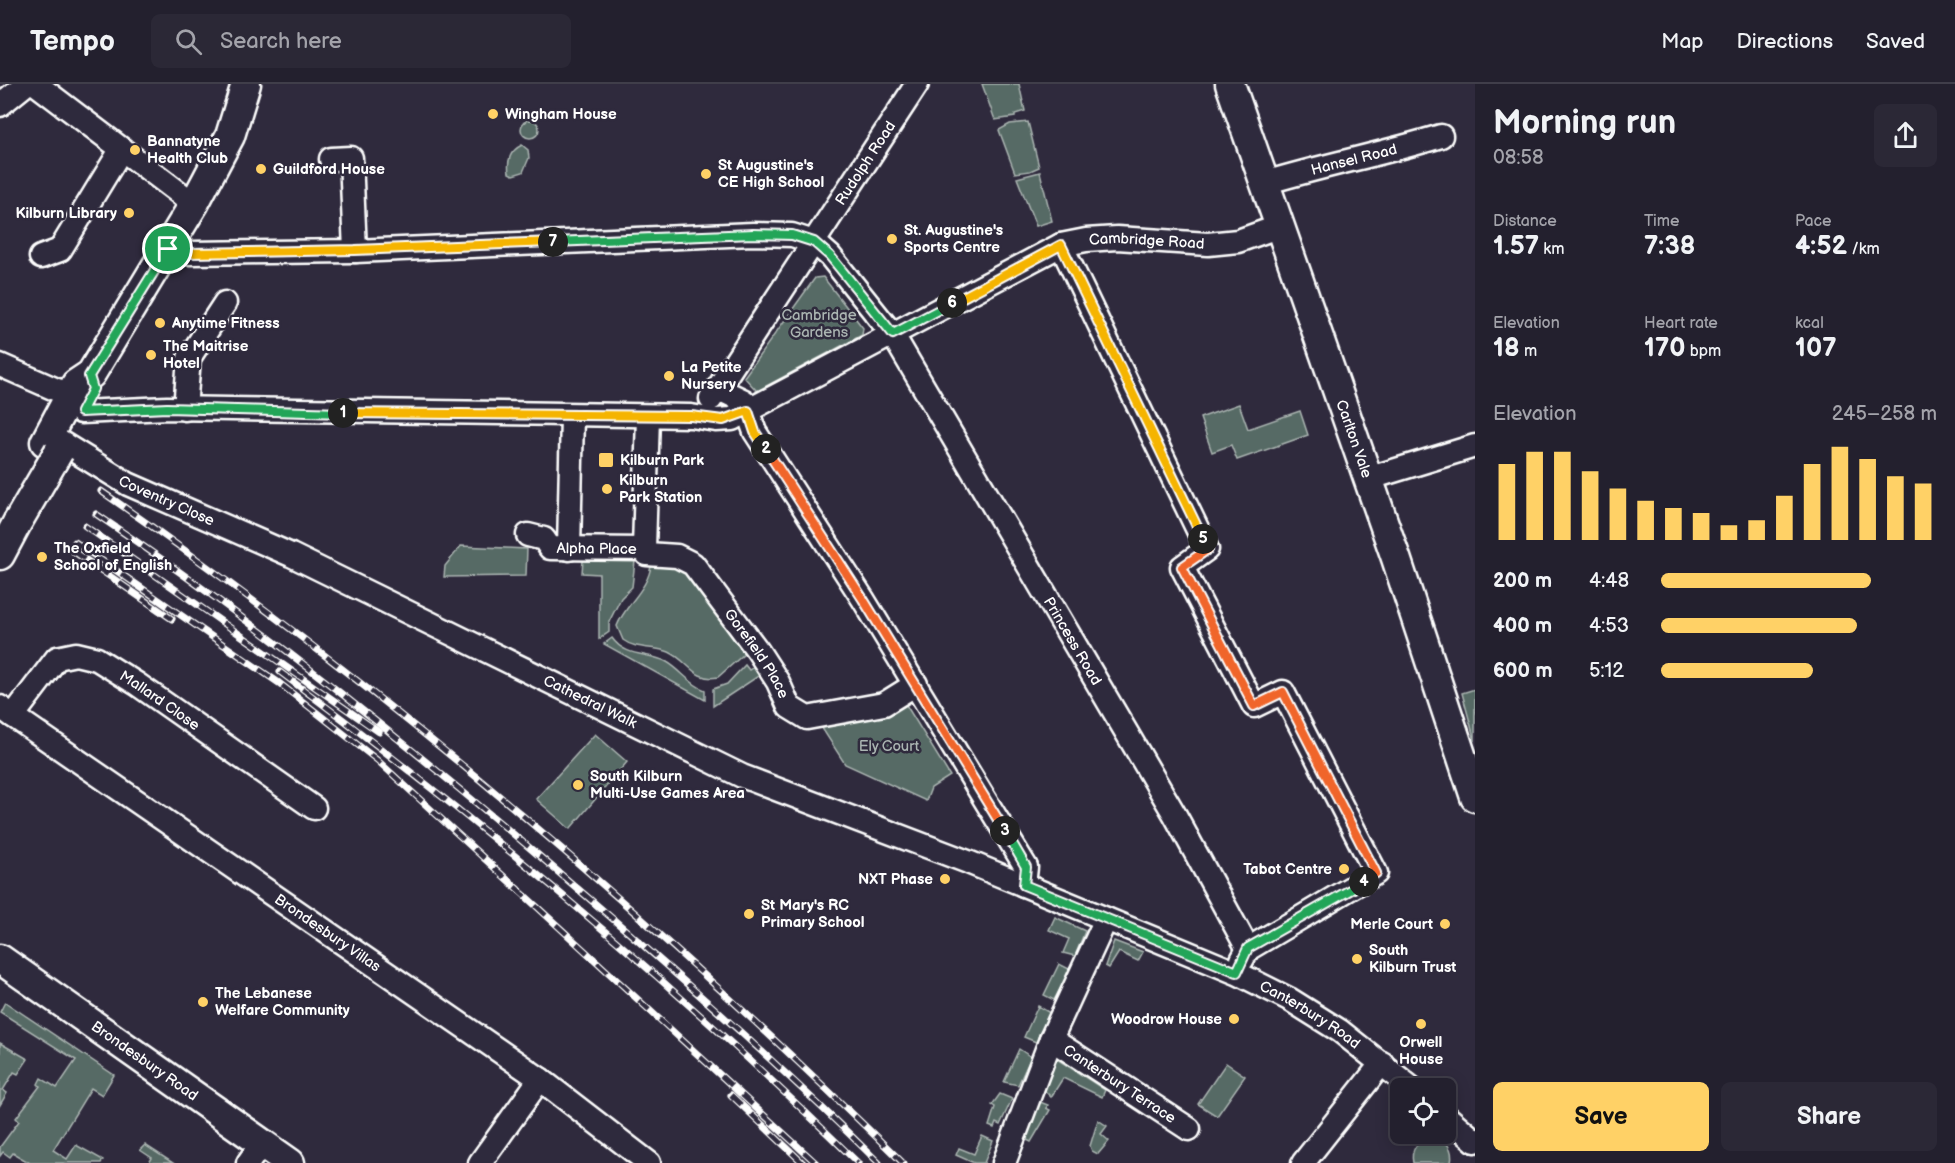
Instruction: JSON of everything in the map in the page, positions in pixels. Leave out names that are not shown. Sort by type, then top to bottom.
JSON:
[{"type":"main road","points":[[0,555],[5,521],[194,204],[230,136],[246,84]]},
{"type":"main road","name":"Carlton Vale","points":[[1230,84],[1475,797]]},
{"type":"main road","name":"Brondesbury Road","points":[[0,959],[255,1153],[290,1163]]},
{"type":"street","points":[[36,84],[194,204]]},
{"type":"street","name":"Rudolph Road","points":[[814,242],[917,84]]},
{"type":"street","name":"Hansel Road","points":[[1265,183],[1332,163],[1379,155],[1441,136]]},
{"type":"street","points":[[40,257],[60,250],[121,150]]},
{"type":"street","points":[[331,159],[351,158],[355,250]]},
{"type":"street","name":"Cambridge Road","points":[[893,334],[1061,245],[1086,240],[1117,238],[1208,244],[1238,241],[1280,226]]},
{"type":"street","points":[[0,365],[57,390],[64,422],[185,409],[691,416],[723,420],[748,411],[893,334],[830,256],[814,242],[792,235],[753,234],[355,250],[190,253],[168,249]]},
{"type":"street","points":[[691,416],[701,411],[719,389],[814,242]]},
{"type":"street","points":[[1061,245],[1208,549],[1182,567],[1254,706],[1283,692],[1377,875],[1248,948],[1237,972]]},
{"type":"street","points":[[185,409],[189,358],[225,303]]},
{"type":"street","name":"Princess Road","points":[[893,334],[1174,815],[1248,948]]},
{"type":"street","points":[[719,389],[744,401],[755,432],[916,684],[1026,867],[1024,885]]},
{"type":"street","points":[[569,549],[572,416]]},
{"type":"street","name":"Alpha Place","points":[[528,535],[544,539],[550,548],[644,549],[648,416]]},
{"type":"street","name":"Coventry Close","points":[[64,422],[128,484],[291,555]]},
{"type":"street","points":[[1367,479],[1475,446]]},
{"type":"street","name":"Gorefield Place","points":[[644,549],[648,554],[677,556],[693,564],[758,651],[778,682],[789,707],[807,718],[884,704],[916,684]]},
{"type":"street","name":"Cathedral Walk","points":[[291,555],[742,776],[897,837]]},
{"type":"street","name":"Mallard Close","points":[[7,712],[57,658],[76,654],[90,656],[137,684],[314,808]]},
{"type":"street","name":"Brondesbury Villas","points":[[7,712],[540,1078],[650,1163]]},
{"type":"street","name":"Canterbury Road","points":[[897,837],[1024,885],[1237,972],[1289,999],[1340,1031],[1400,1078]]},
{"type":"street","name":"Canterbury Terrace","points":[[1004,1163],[1051,1039],[1106,919]]},
{"type":"street","name":"Canterbury Terrace","points":[[1051,1039],[1189,1130]]},
{"type":"street","points":[[1303,1163],[1382,1063]]},
{"type":"street","points":[[480,1163],[540,1078]]},
{"type":"street","points":[[1456,1125],[1475,1141]]},
{"type":"green space","points":[[982,84],[1019,84],[1025,111],[1015,114],[1015,117],[995,120]]},
{"type":"green space","points":[[526,120],[534,120],[539,125],[537,136],[526,138],[521,133],[521,125]]},
{"type":"green space","points":[[1028,122],[1039,167],[1015,173],[999,130],[1010,124]]},
{"type":"green space","points":[[522,145],[528,150],[529,158],[523,172],[513,175],[509,173],[509,160],[512,153]]},
{"type":"green space","points":[[1040,172],[1052,221],[1036,226],[1017,178]]},
{"type":"green space","name":"Cambridge Gardens","points":[[823,277],[863,328],[862,335],[757,391],[744,377],[815,278]]},
{"type":"green space","points":[[1239,404],[1248,429],[1300,411],[1308,435],[1237,460],[1231,445],[1212,452],[1200,418]]},
{"type":"green space","points":[[461,546],[527,549],[526,576],[444,577],[445,566]]},
{"type":"green space","points":[[583,560],[635,561],[632,587],[621,598],[609,622],[609,632],[599,639],[599,574],[582,573]]},
{"type":"green space","points":[[651,565],[675,567],[694,577],[744,654],[718,677],[710,678],[697,673],[669,652],[639,647],[623,640],[617,626],[646,581]]},
{"type":"green space","points":[[612,638],[624,649],[660,659],[672,665],[694,684],[705,690],[705,700],[604,644]]},
{"type":"green space","points":[[761,662],[766,671],[713,706],[713,689],[727,684],[745,665],[749,670]]},
{"type":"green space","points":[[1475,689],[1475,741],[1462,693]]},
{"type":"green space","name":"Ely Court","points":[[903,700],[950,776],[931,788],[926,801],[845,764],[818,722]]},
{"type":"green space","name":"South Kilburn Multi-Use Games Area","points":[[595,734],[627,762],[570,829],[536,799]]},
{"type":"green space","points":[[1055,917],[1085,931],[1075,956],[1063,953],[1069,939],[1049,930]]},
{"type":"green space","points":[[1114,941],[1143,952],[1138,961],[1119,952],[1109,968],[1105,966]]},
{"type":"green space","points":[[1059,964],[1069,969],[1069,972],[1054,1000],[1044,995]]},
{"type":"green space","points":[[5,1002],[114,1075],[102,1095],[91,1088],[53,1150],[67,1159],[76,1145],[103,1160],[101,1163],[30,1163],[13,1153],[10,1157],[3,1152],[0,1156],[0,1147],[19,1121],[16,1118],[40,1086],[38,1084],[41,1078],[57,1088],[76,1060],[0,1012]]},
{"type":"green space","points":[[1038,1006],[1050,1013],[1036,1042],[1024,1037]]},
{"type":"green space","points":[[0,1043],[28,1059],[18,1074],[14,1072],[3,1090],[7,1093],[0,1105]]},
{"type":"green space","points":[[1019,1049],[1031,1057],[1018,1085],[1004,1082]]},
{"type":"green space","points":[[1057,1059],[1105,1090],[1102,1097],[1063,1078],[1051,1097],[1042,1088]]},
{"type":"green space","points":[[1226,1063],[1245,1076],[1217,1116],[1198,1104]]},
{"type":"green space","points":[[1000,1094],[1012,1099],[1000,1125],[996,1123],[994,1128],[989,1126],[995,1107],[992,1105]]},
{"type":"green space","points":[[1040,1102],[1048,1105],[1046,1108],[1050,1110],[1031,1142],[1025,1139],[1035,1104]]},
{"type":"green space","points":[[1098,1120],[1107,1126],[1101,1134],[1109,1141],[1098,1154],[1092,1151],[1090,1146]]},
{"type":"green space","points":[[982,1136],[993,1141],[984,1163],[974,1163],[956,1155],[959,1148],[974,1154]]},
{"type":"green space","points":[[1418,1144],[1447,1144],[1451,1153],[1451,1163],[1413,1163],[1412,1158]]},
{"type":"green space","points":[[145,1145],[173,1163],[149,1163],[152,1158],[140,1150]]},
{"type":"railway","points":[[101,491],[208,567],[312,646],[516,810],[713,983],[903,1163]]},
{"type":"railway","points":[[96,514],[266,636],[484,809],[711,1006],[879,1163]]},
{"type":"railway","points":[[85,526],[379,732]]},
{"type":"railway","points":[[75,542],[279,683],[377,760],[816,1163]]},
{"type":"railway","points":[[73,551],[172,619]]},
{"type":"railway","points":[[280,672],[356,729],[577,908],[720,1033],[858,1163]]},
{"type":"railway","points":[[731,1095],[803,1163]]},
{"type":"place","name":"Wingham House","points":[[493,114]]},
{"type":"place","name":"Bannatyne Health Club","points":[[135,150]]},
{"type":"place","name":"Guildford House","points":[[261,169]]},
{"type":"place","name":"St Augustine's CE High School","points":[[706,174]]},
{"type":"place","name":"Kilburn Library","points":[[129,213]]},
{"type":"place","name":"St. Augustine's Sports Centre","points":[[892,239]]},
{"type":"place","name":"Anytime Fitness","points":[[160,323]]},
{"type":"place","name":"The Maitrise Hotel","points":[[151,355]]},
{"type":"place","name":"La Petite Nursery","points":[[669,376]]},
{"type":"place","name":"Kilburn Park","points":[[606,460]]},
{"type":"place","name":"Kilburn Park Station","points":[[607,489]]},
{"type":"place","name":"The Oxfield School of English","points":[[42,557]]},
{"type":"place","name":"South Kilburn Multi-Use Games Area","points":[[578,785]]},
{"type":"place","name":"Tabot Centre","points":[[1344,869]]},
{"type":"place","name":"NXT Phase","points":[[945,879]]},
{"type":"place","name":"St Mary's RC Primary School","points":[[749,914]]},
{"type":"place","name":"Merle Court","points":[[1445,924]]},
{"type":"place","name":"South Kilburn Trust","points":[[1357,959]]},
{"type":"place","name":"The Lebanese Welfare Community","points":[[203,1002]]},
{"type":"place","name":"Woodrow House","points":[[1234,1019]]},
{"type":"place","name":"Orwell House","points":[[1421,1024]]},
{"type":"route","points":[[753,234],[792,235],[814,242],[830,256],[893,334],[1061,245],[1208,549],[1182,567],[1254,706],[1283,692],[1377,875],[1248,948],[1237,972],[1024,885],[1026,867],[863,599],[755,432],[748,411],[723,420],[691,416],[561,416],[167,408],[98,409],[81,412],[93,389],[89,376],[126,312],[168,249],[190,253],[355,250],[753,234]]}]
